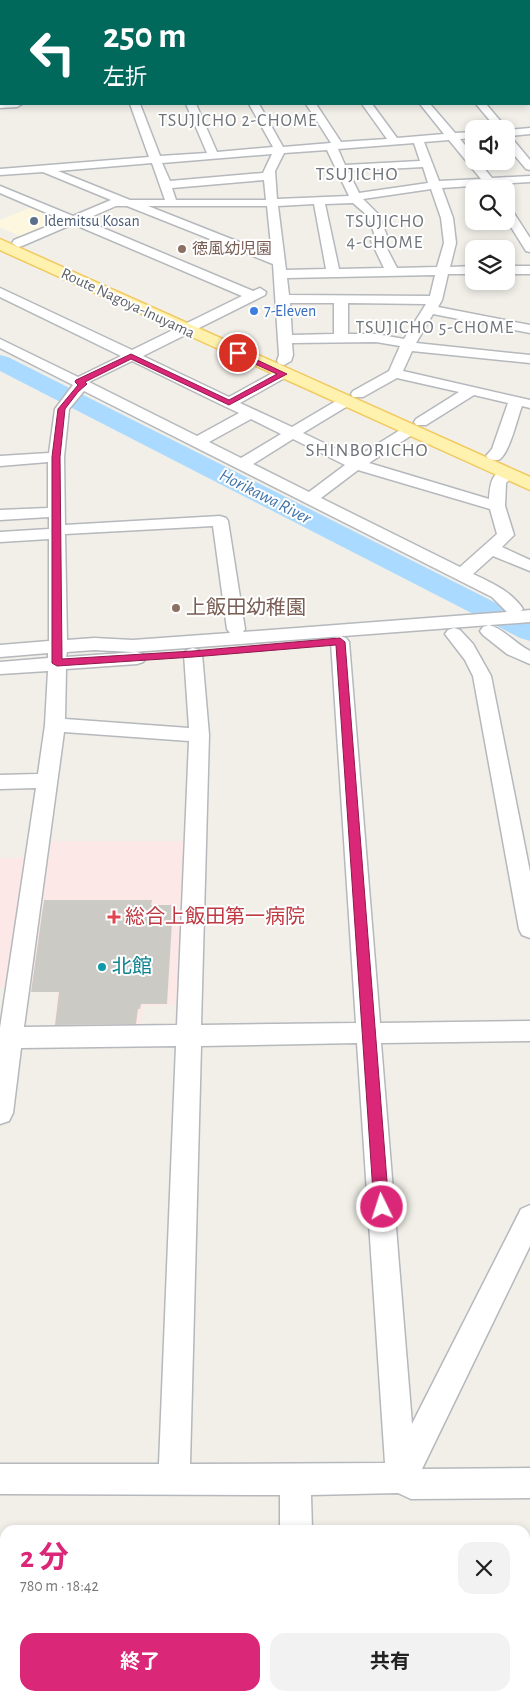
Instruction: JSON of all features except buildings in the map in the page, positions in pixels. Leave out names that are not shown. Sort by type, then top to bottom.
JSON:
[{"type":"main road","name":"Route Nagoya-Inuyama","points":[[5,244],[415,426],[530,472]]},
{"type":"main road","name":"Route Nagoya-Inuyama","points":[[415,426],[530,484]]},
{"type":"street","points":[[134,105],[172,203]]},
{"type":"street","points":[[191,105],[214,155]]},
{"type":"street","points":[[255,105],[280,150]]},
{"type":"street","points":[[312,105],[335,146],[355,198],[373,215],[381,236],[377,241],[392,271]]},
{"type":"street","points":[[368,105],[395,142]]},
{"type":"street","points":[[426,105],[489,180]]},
{"type":"street","points":[[482,105],[495,120]]},
{"type":"street","points":[[515,132],[530,131]]},
{"type":"street","points":[[0,172],[465,136]]},
{"type":"street","points":[[241,464],[395,373],[408,345],[432,305],[450,243],[447,218],[418,140]]},
{"type":"street","points":[[515,149],[530,167]]},
{"type":"street","points":[[229,403],[284,367],[286,339],[283,299],[269,176],[269,171],[280,150]]},
{"type":"street","points":[[342,168],[426,164]]},
{"type":"street","points":[[43,169],[130,203],[280,273],[465,270]]},
{"type":"street","points":[[166,185],[269,176]]},
{"type":"street","points":[[515,181],[530,179]]},
{"type":"street","points":[[5,244],[74,220],[114,203],[272,203],[319,201],[355,198],[435,185],[465,185]]},
{"type":"street","points":[[0,189],[252,295]]},
{"type":"street","points":[[319,201],[333,273]]},
{"type":"street","points":[[515,219],[530,248]]},
{"type":"street","points":[[515,270],[530,270]]},
{"type":"street","points":[[0,1113],[6,1038],[55,725],[57,655],[56,457],[63,407],[79,386],[131,356],[252,295],[280,273]]},
{"type":"street","points":[[0,292],[356,464],[496,506]]},
{"type":"street","points":[[283,299],[432,305],[530,329]]},
{"type":"street","points":[[341,300],[341,337]]},
{"type":"street","points":[[286,339],[376,338],[408,345],[530,359]]},
{"type":"street","points":[[0,342],[79,386],[198,442],[462,574],[498,593],[518,610]]},
{"type":"street","points":[[445,385],[457,351]]},
{"type":"street","points":[[395,373],[523,403],[499,450],[494,456]]},
{"type":"street","points":[[310,498],[356,464],[471,391]]},
{"type":"street","points":[[198,442],[250,413]]},
{"type":"street","points":[[0,461],[56,457]]},
{"type":"street","points":[[462,574],[506,535],[496,506],[498,481],[507,474]]},
{"type":"street","points":[[0,515],[57,512]]},
{"type":"street","points":[[0,537],[220,521],[236,628]]},
{"type":"street","points":[[492,549],[529,566]]},
{"type":"street","points":[[0,668],[133,636],[518,610]]},
{"type":"street","points":[[94,644],[133,646],[518,610]]},
{"type":"street","points":[[0,651],[57,655],[193,654],[530,628]]},
{"type":"street","points":[[494,631],[513,650],[530,658]]},
{"type":"street","points":[[454,634],[479,666],[482,676],[530,929]]},
{"type":"street","points":[[340,642],[401,1478]]},
{"type":"street","points":[[174,1479],[199,735],[193,654]]},
{"type":"street","points":[[55,725],[199,735]]},
{"type":"street","points":[[0,782],[47,781]]},
{"type":"street","points":[[6,1038],[190,1034],[530,1031]]},
{"type":"street","points":[[401,1478],[530,1218]]},
{"type":"street","points":[[0,1479],[295,1480],[401,1478],[411,1484],[530,1483]]},
{"type":"street","points":[[295,1480],[296,1525]]},
{"type":"shaded area","points":[[34,206],[67,220],[26,239],[0,227],[0,220]]},
{"type":"shaded area","name":"総合上飯田第一病院","points":[[51,841],[190,841],[183,1005],[143,1006],[141,1029],[53,1029],[57,992],[30,992]]},
{"type":"shaded area","points":[[25,857],[5,987],[0,987],[0,858]]},
{"type":"waterway","name":"Horikawa River","points":[[0,362],[530,632]]},
{"type":"place","name":"Idemitsu Kosan","points":[[34,221]]},
{"type":"place","name":"徳風幼児園","points":[[182,249]]},
{"type":"place","name":"7-Eleven","points":[[254,311]]},
{"type":"place","name":"上飯田幼稚園","points":[[176,608]]},
{"type":"place","name":"総合上飯田第一病院","points":[[114,917]]},
{"type":"place","name":"北館","points":[[102,967]]},
{"type":"district","name":"TSUJICHO 2-CHOME","points":[[238,121]]},
{"type":"district","name":"TSUJICHO","points":[[357,174]]},
{"type":"district","name":"TSUJICHO 4-CHOME","points":[[385,232]]},
{"type":"district","name":"TSUJICHO 5-CHOME","points":[[435,328]]},
{"type":"district","name":"SHINBORICHO","points":[[367,450]]},
{"type":"route","points":[[238,353],[283,374],[229,403],[131,356],[79,382],[83,384],[64,405],[56,457],[57,663],[340,642],[382,1207]]}]
